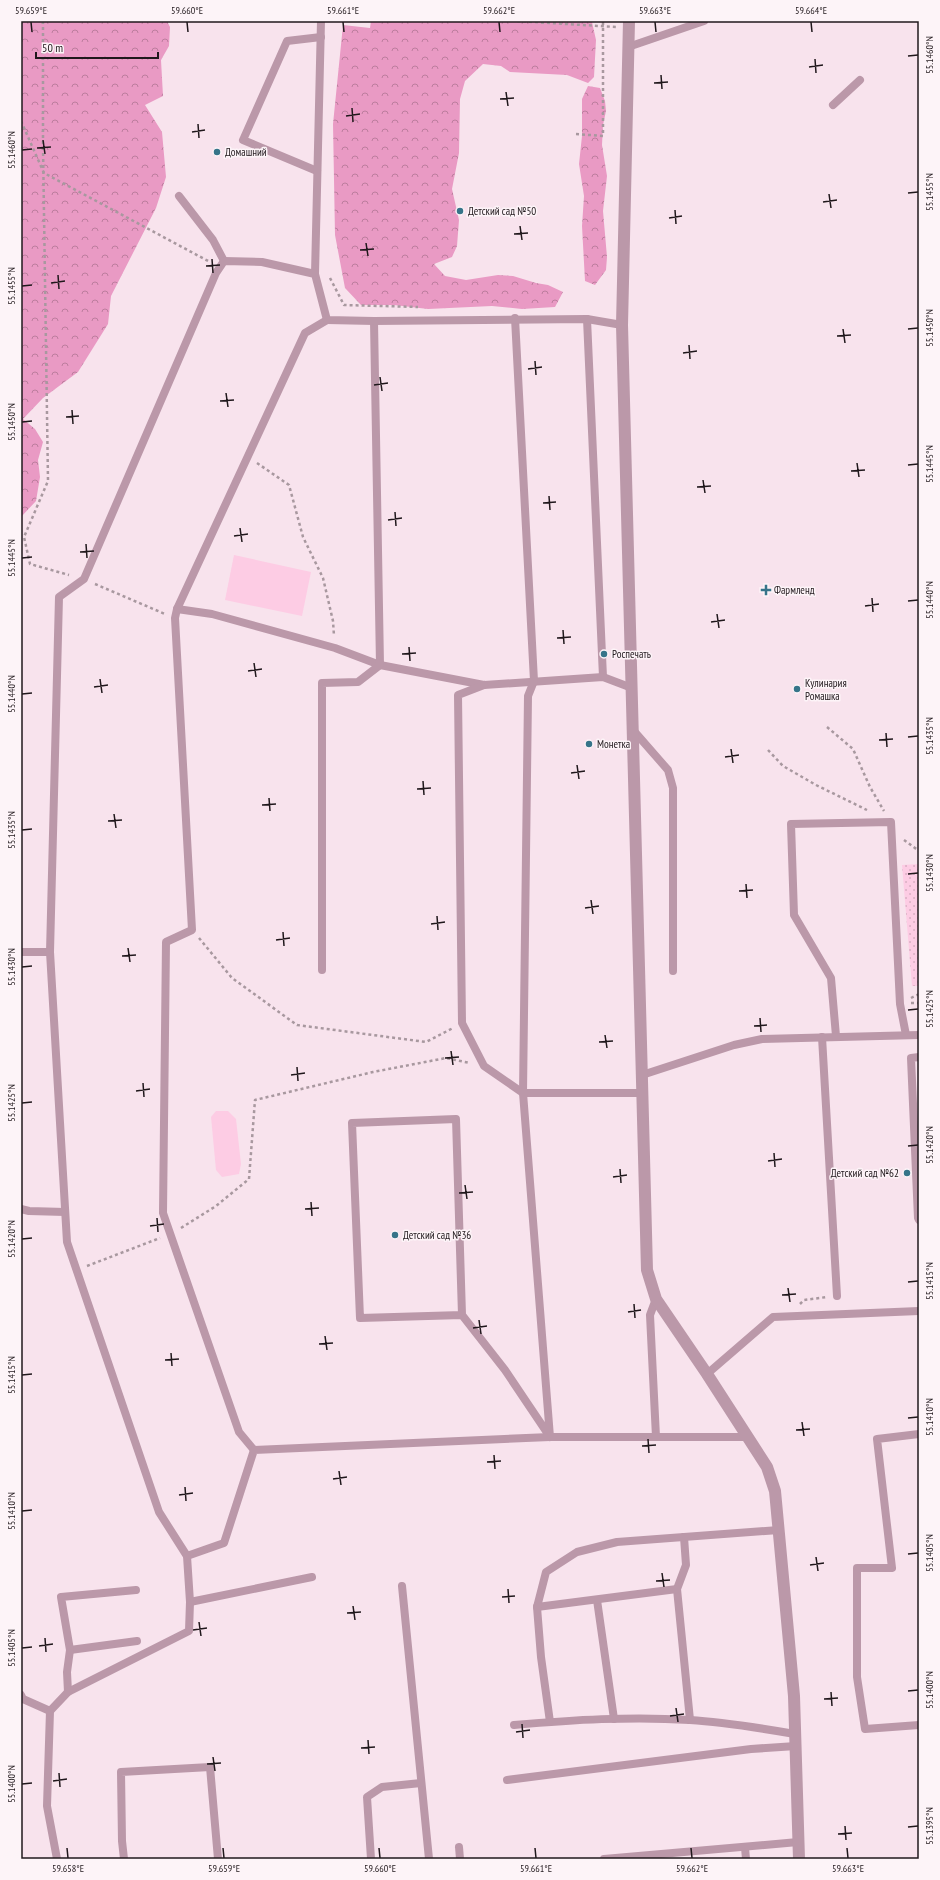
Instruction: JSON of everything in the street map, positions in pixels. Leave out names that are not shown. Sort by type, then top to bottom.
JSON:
[{"type":"street","points":[[629,25],[622,325],[647,1270],[656,1299],[707,1374],[767,1467],[775,1491],[794,1696],[799,1859]]},
{"type":"lane","points":[[321,21],[314,274],[327,320]]},
{"type":"lane","points":[[628,48],[704,21]]},
{"type":"lane","points":[[317,171],[243,140],[287,41],[320,36]]},
{"type":"lane","points":[[833,105],[860,80]]},
{"type":"lane","points":[[179,196],[213,240],[222,264]]},
{"type":"lane","points":[[222,264],[262,262],[314,274]]},
{"type":"lane","points":[[57,1859],[47,1806],[50,1711],[68,1692],[189,1630],[190,1602],[187,1556],[159,1512],[67,1242],[50,952],[59,597],[84,579],[216,273],[222,264]]},
{"type":"lane","points":[[254,1450],[239,1432],[163,1213],[166,942],[192,930],[175,618],[177,609],[305,333],[327,320],[374,321],[515,318],[588,319],[622,325]]},
{"type":"lane","points":[[515,318],[534,681],[528,696],[523,1093],[550,1437]]},
{"type":"lane","points":[[588,319],[603,677]]},
{"type":"lane","points":[[374,321],[380,665]]},
{"type":"lane","points":[[177,609],[212,614],[335,648],[380,665],[484,685],[603,677],[632,688]]},
{"type":"lane","points":[[322,970],[322,684],[358,682],[380,665]]},
{"type":"lane","points":[[484,685],[458,695],[462,1023],[484,1066],[523,1093],[642,1093]]},
{"type":"lane","points":[[633,730],[668,770],[673,788],[673,971]]},
{"type":"lane","points":[[836,1036],[831,978],[794,915],[791,824],[891,822],[900,1004],[906,1035]]},
{"type":"lane","points":[[21,952],[50,952]]},
{"type":"lane","points":[[642,1075],[734,1045],[755,1040],[822,1036],[919,1035]]},
{"type":"lane","points":[[822,1036],[837,1296]]},
{"type":"lane","points":[[919,1057],[911,1058],[919,1220]]},
{"type":"lane","points":[[462,1315],[360,1318],[352,1123],[456,1119],[462,1315],[505,1370],[550,1437]]},
{"type":"lane","points":[[21,1208],[29,1210],[65,1212]]},
{"type":"lane","points":[[656,1299],[650,1315],[656,1437]]},
{"type":"lane","points":[[707,1374],[773,1317],[919,1311]]},
{"type":"lane","points":[[919,1434],[877,1439],[892,1568],[857,1568],[857,1677],[865,1729],[919,1725]]},
{"type":"lane","points":[[254,1450],[550,1437],[747,1437]]},
{"type":"lane","points":[[187,1556],[224,1543],[254,1450]]},
{"type":"lane","points":[[550,1722],[541,1657],[537,1607],[546,1572],[576,1552],[617,1542],[778,1530]]},
{"type":"lane","points":[[684,1537],[686,1565],[677,1589],[690,1720]]},
{"type":"lane","points":[[190,1602],[312,1577]]},
{"type":"lane","points":[[402,1586],[429,1859]]},
{"type":"lane","points":[[537,1607],[677,1589]]},
{"type":"lane","points":[[68,1692],[67,1672],[70,1650],[61,1597],[136,1590]]},
{"type":"lane","points":[[597,1600],[614,1718]]},
{"type":"lane","points":[[70,1650],[138,1641]]},
{"type":"lane","points":[[21,1695],[23,1699],[50,1711]]},
{"type":"lane","points":[[514,1725],[614,1718],[690,1720],[750,1726],[795,1740]]},
{"type":"lane","points":[[507,1780],[751,1749],[795,1740]]},
{"type":"lane","points":[[124,1859],[122,1841],[121,1772],[210,1767],[218,1859]]},
{"type":"lane","points":[[371,1859],[367,1797],[382,1787],[421,1783]]},
{"type":"lane","points":[[604,1859],[745,1848],[798,1842]]},
{"type":"lane","points":[[459,1847],[460,1859]]},
{"type":"lane","points":[[745,1848],[746,1859]]},
{"type":"path","points":[[43,21],[48,481],[24,537],[30,564],[84,579]]},
{"type":"path","points":[[517,21],[603,26],[629,25]]},
{"type":"path","points":[[576,134],[603,136],[603,21]]},
{"type":"path","points":[[21,121],[44,173],[222,264]]},
{"type":"path","points":[[326,271],[344,305],[422,307]]},
{"type":"path","points":[[248,456],[289,485],[303,537],[323,578],[334,621],[335,648]]},
{"type":"path","points":[[99,586],[175,618]]},
{"type":"path","points":[[827,727],[853,749],[870,787],[891,822],[907,843],[919,852]]},
{"type":"path","points":[[768,750],[783,766],[816,785],[891,822]]},
{"type":"path","points":[[192,930],[232,978],[298,1025],[426,1042],[462,1023]]},
{"type":"path","points":[[76,1270],[170,1234],[216,1206],[249,1179],[255,1100],[373,1072],[446,1058],[484,1066]]},
{"type":"shaded area","points":[[234,555],[311,572],[302,616],[225,600]]},
{"type":"shaded area","points":[[919,864],[919,986],[912,986],[902,865]]},
{"type":"shaded area","points":[[216,1111],[228,1111],[236,1119],[241,1164],[239,1174],[222,1177],[216,1170],[211,1117]]},
{"type":"green space","points":[[21,21],[167,21],[170,27],[169,46],[161,60],[163,96],[145,105],[162,132],[166,177],[156,208],[111,296],[108,324],[78,372],[43,398],[23,419],[35,429],[43,442],[38,460],[40,477],[36,501],[21,517]]},
{"type":"green space","points":[[371,21],[592,22],[596,40],[594,77],[588,83],[567,75],[510,72],[501,66],[483,64],[465,81],[460,99],[459,153],[452,189],[459,220],[457,246],[452,257],[434,264],[445,276],[466,280],[498,275],[513,276],[548,285],[563,292],[555,307],[522,309],[492,306],[428,309],[394,305],[361,305],[345,288],[335,235],[333,124],[343,25],[370,28]]},
{"type":"green space","points":[[588,86],[600,88],[605,101],[606,111],[603,125],[602,145],[607,176],[603,211],[607,257],[606,270],[595,285],[585,281],[582,226],[584,196],[579,164],[582,136],[582,99]]},
{"type":"place","name":"Домашний","points":[[217,152]]},
{"type":"place","name":"Детский сад №50","points":[[460,211]]},
{"type":"place","name":"Фармленд","points":[[766,590]]},
{"type":"place","name":"Роспечать","points":[[604,654]]},
{"type":"place","name":"Кулинария Ромашка","points":[[797,689]]},
{"type":"place","name":"Монетка","points":[[589,744]]},
{"type":"place","name":"Детский сад №62","points":[[907,1173]]},
{"type":"place","name":"Детский сад №36","points":[[395,1235]]}]
